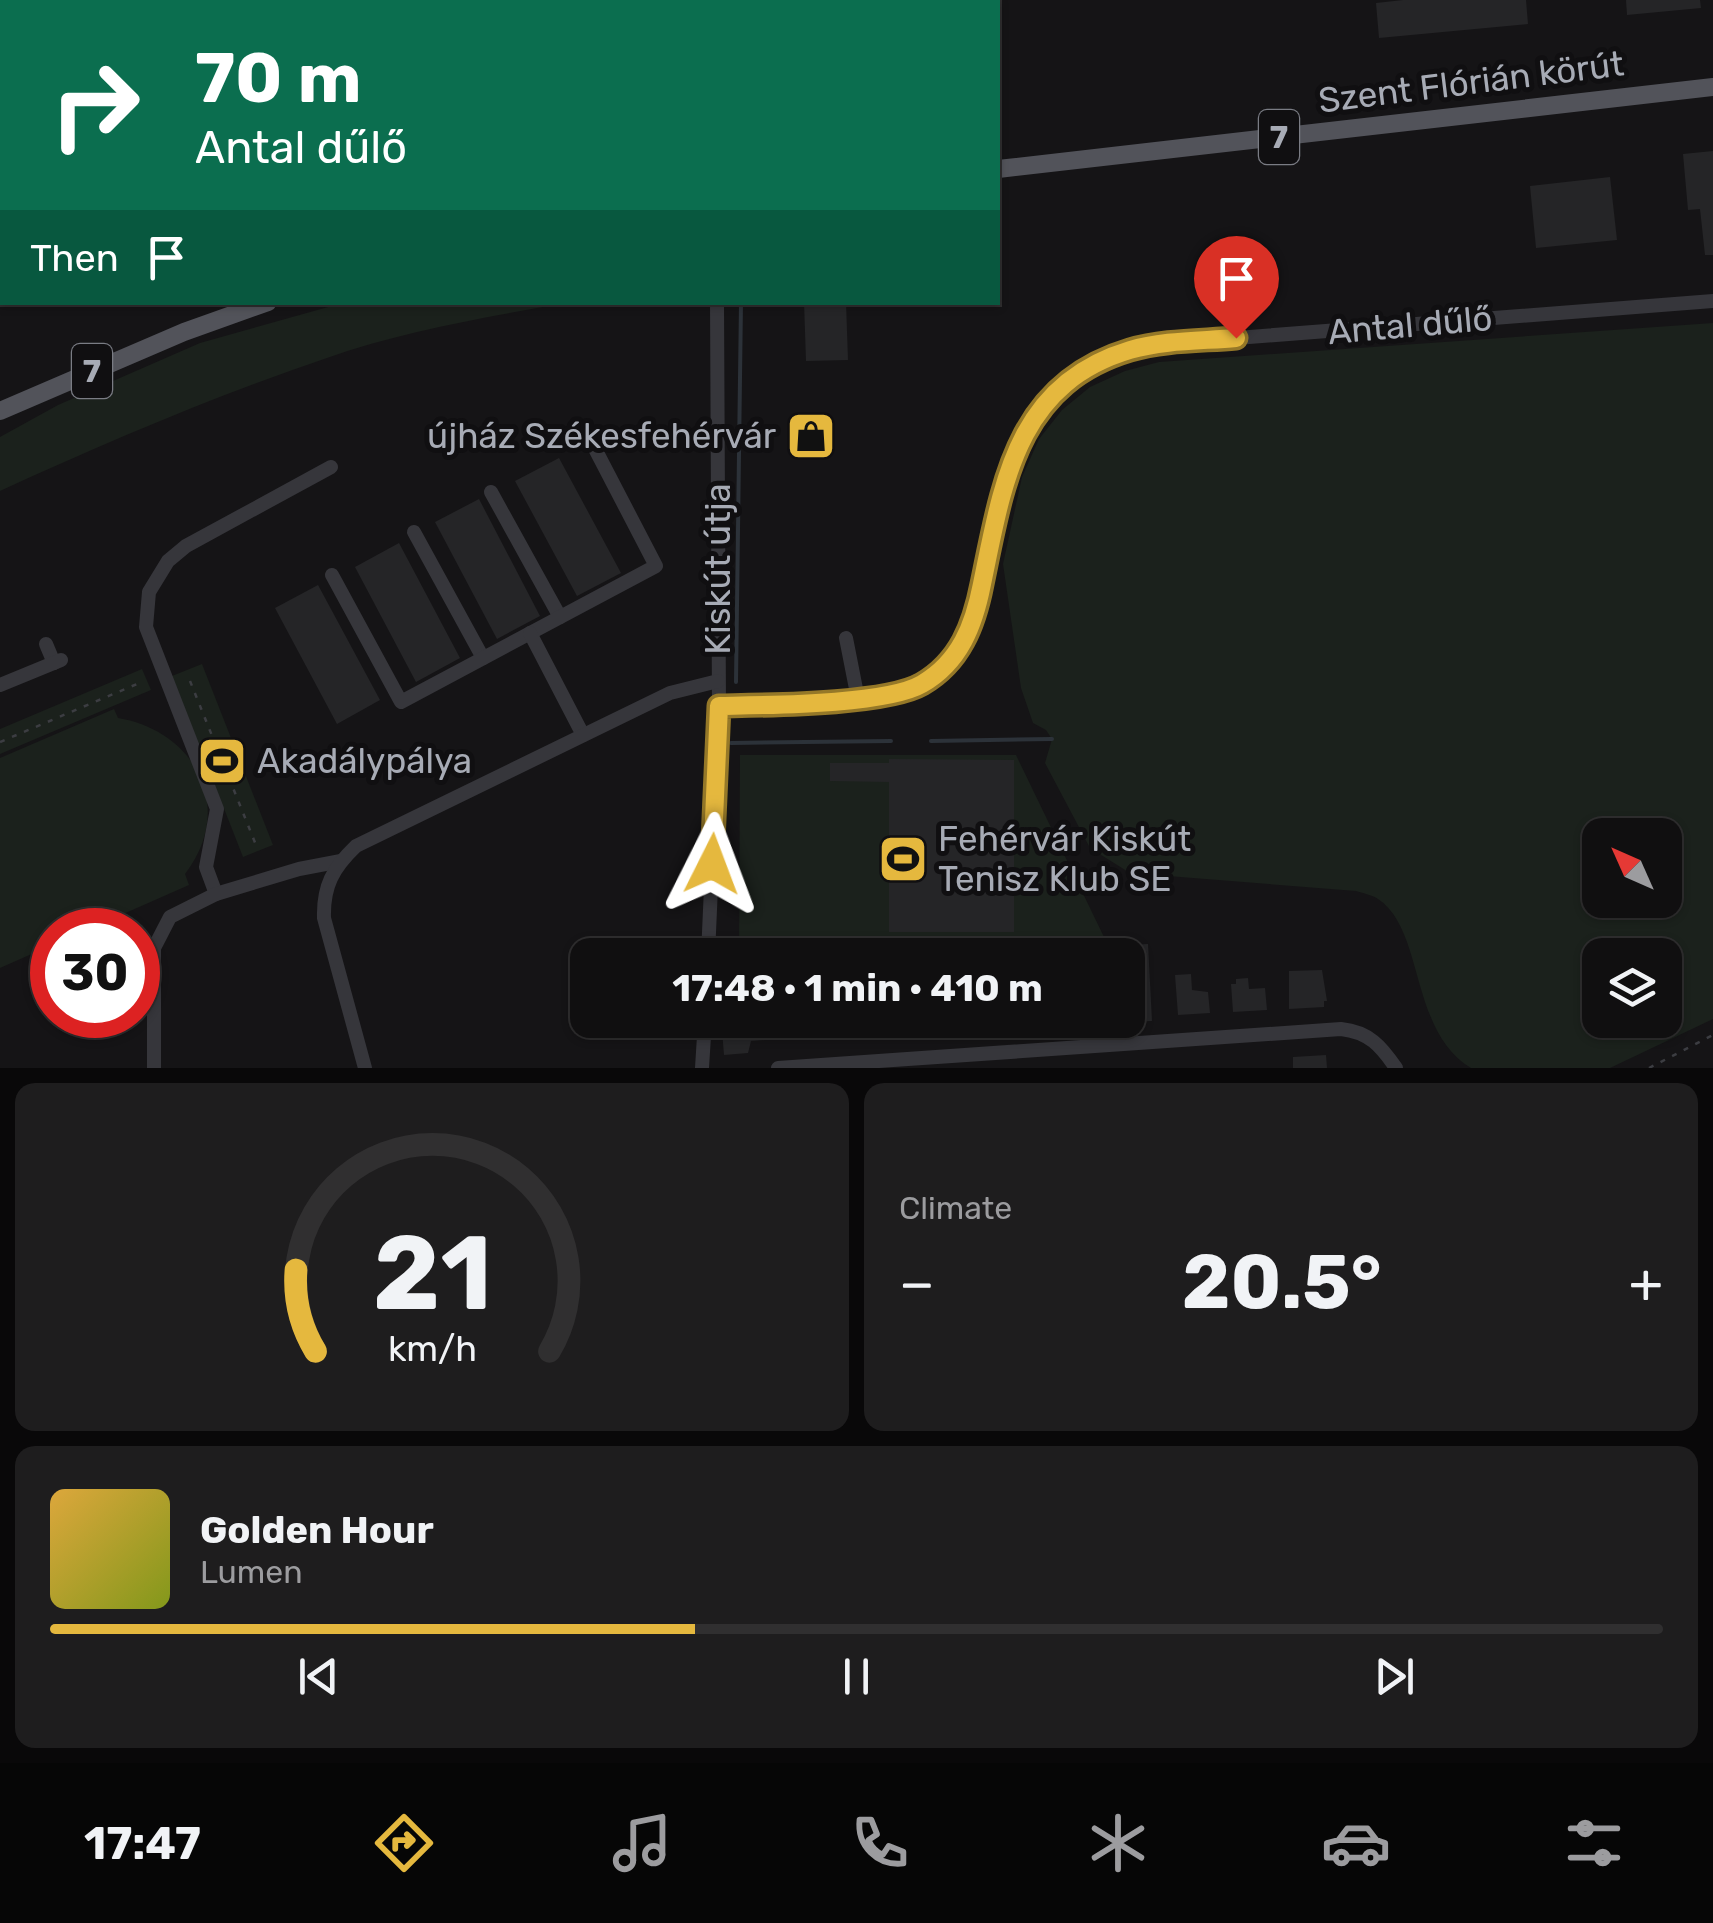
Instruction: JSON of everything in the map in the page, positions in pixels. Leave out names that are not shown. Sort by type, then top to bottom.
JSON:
[{"type":"main road","name":"Szent Flórián körút","points":[[1000,170],[1713,87]]},
{"type":"main road","name":"7","points":[[0,411],[184,332],[260,305]]},
{"type":"street","name":"Antal dűlő","points":[[719,706],[896,694],[920,686],[954,658],[976,613],[1001,492],[1022,435],[1039,410],[1063,386],[1111,356],[1159,344],[1713,301]]},
{"type":"street","name":"Kiskút útja","points":[[709,938],[719,706],[717,305]]},
{"type":"street","points":[[332,575],[401,702],[656,566],[591,440]]},
{"type":"street","points":[[216,894],[206,867],[216,809],[146,627],[148,592],[168,562],[186,546],[331,466]]},
{"type":"street","points":[[490,492],[560,617]]},
{"type":"street","points":[[414,532],[483,658]]},
{"type":"street","points":[[530,633],[583,735]]},
{"type":"street","points":[[846,638],[858,699]]},
{"type":"street","points":[[0,684],[57,662],[46,644]]},
{"type":"street","points":[[364,1068],[324,918],[328,878],[341,861],[356,846],[670,693],[718,681]]},
{"type":"street","points":[[154,1068],[154,948],[170,917],[216,894],[341,861]]},
{"type":"street","points":[[778,1068],[1341,1029],[1362,1032],[1372,1039],[1396,1068]]},
{"type":"street","points":[[702,1068],[704,1038]]},
{"type":"path","points":[[190,680],[256,845]]},
{"type":"path","points":[[0,742],[136,684]]},
{"type":"path","points":[[1649,1068],[1713,1036]]},
{"type":"shaded area","points":[[335,305],[555,305],[415,332],[356,348],[162,420],[0,491],[0,437],[58,405],[200,343]]},
{"type":"shaded area","points":[[1713,323],[1713,1019],[1682,1034],[1682,938],[1582,938],[1582,1038],[1673,1038],[1610,1068],[1471,1068],[1451,1051],[1437,1030],[1404,933],[1393,914],[1376,898],[1356,891],[1130,873],[1090,848],[1045,763],[1052,739],[1046,730],[1033,723],[1021,688],[1003,564],[1022,477],[1039,439],[1062,410],[1090,387],[1125,371],[1159,362]]},
{"type":"shaded area","name":"Akadálypálya","points":[[202,664],[273,845],[243,857],[172,676]]},
{"type":"shaded area","points":[[142,669],[151,690],[0,754],[0,729]]},
{"type":"shaded area","points":[[114,709],[118,718],[169,739],[200,776],[207,799],[207,824],[200,849],[185,874],[189,885],[137,908],[30,908],[30,955],[0,968],[0,758]]},
{"type":"shaded area","name":"Fehérvár Kiskút Tenisz Klub SE","points":[[740,755],[1016,755],[1104,937],[1084,938],[739,938]]},
{"type":"building","points":[[1526,0],[1528,24],[1379,38],[1376,3]]},
{"type":"building","points":[[1626,0],[1700,0],[1701,8],[1627,15]]},
{"type":"building","points":[[1713,151],[1713,255],[1705,255],[1700,209],[1688,210],[1683,154]]},
{"type":"building","points":[[1610,177],[1617,240],[1536,248],[1530,186]]},
{"type":"building","points":[[804,305],[846,305],[848,360],[806,361]]},
{"type":"building","points":[[559,458],[621,573],[577,596],[515,481]]},
{"type":"building","points":[[479,499],[540,616],[497,639],[435,522]]},
{"type":"building","points":[[399,543],[460,658],[416,682],[355,567]]},
{"type":"building","points":[[318,585],[380,700],[337,724],[275,608]]},
{"type":"building","points":[[889,759],[1014,760],[1014,932],[889,932],[889,782],[830,781],[830,763],[889,763]]},
{"type":"building","points":[[1148,944],[1152,1021],[1145,1021]]},
{"type":"building","points":[[1322,970],[1327,1001],[1324,1007],[1289,1009],[1289,971]]},
{"type":"building","points":[[1191,974],[1192,990],[1208,992],[1210,1013],[1178,1015],[1175,975]]},
{"type":"building","points":[[1248,978],[1249,989],[1265,988],[1267,1010],[1233,1012],[1231,984],[1236,984],[1236,979]]},
{"type":"building","points":[[723,1038],[791,1038],[751,1041],[748,1053],[724,1055]]},
{"type":"building","points":[[1326,1055],[1327,1068],[1293,1068],[1293,1057]]},
{"type":"waterway","points":[[736,682],[741,305]]},
{"type":"waterway","points":[[931,741],[1052,739]]},
{"type":"waterway","points":[[731,743],[891,741]]},
{"type":"place","name":"újház Székesfehérvár","points":[[811,436]]},
{"type":"place","name":"Akadálypálya","points":[[222,761]]},
{"type":"place","name":"Fehérvár Kiskút Tenisz Klub SE","points":[[903,859]]},
{"type":"route","points":[[712,864],[719,706],[858,699],[920,686],[954,658],[967,638],[1010,460],[1039,410],[1085,369],[1111,356],[1159,344],[1236,338]]}]
